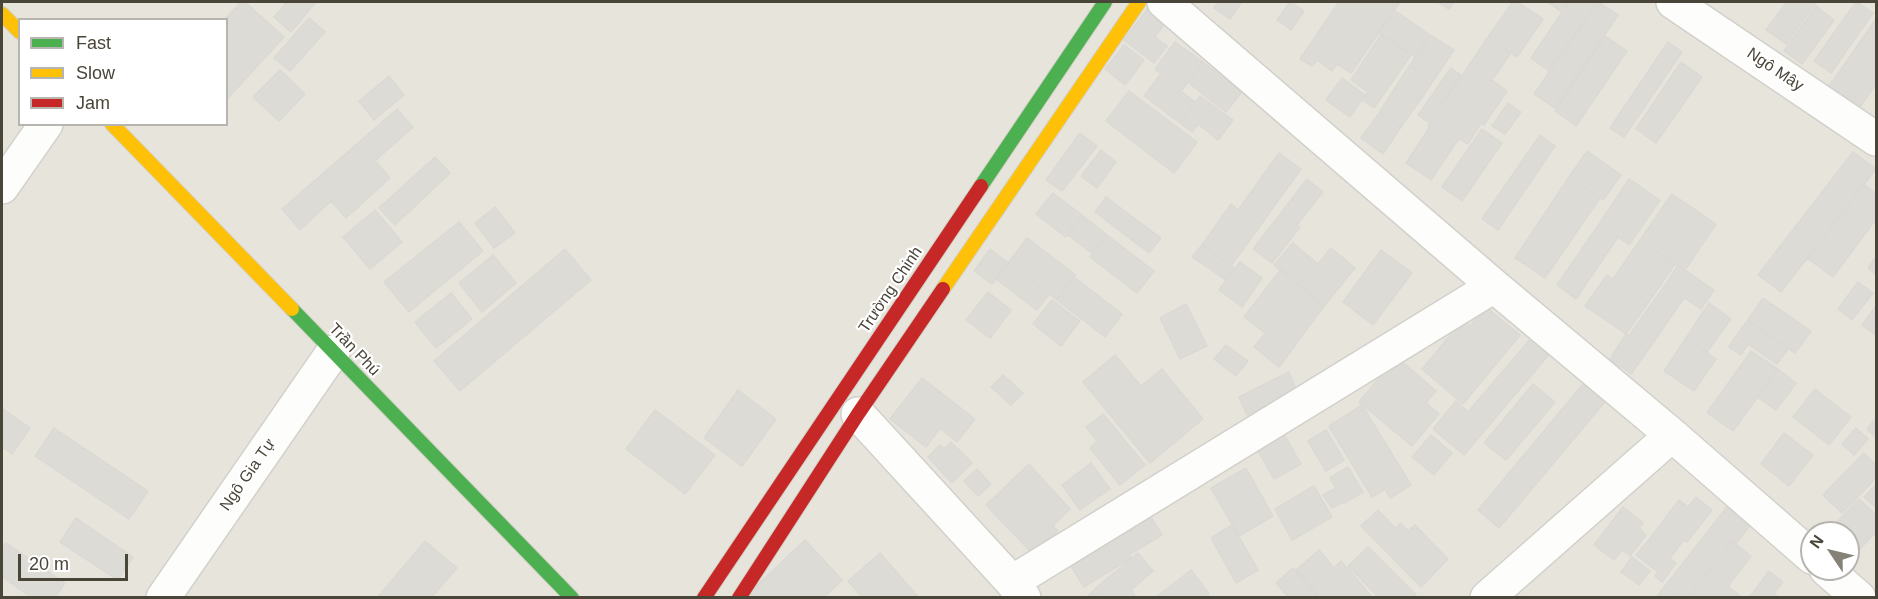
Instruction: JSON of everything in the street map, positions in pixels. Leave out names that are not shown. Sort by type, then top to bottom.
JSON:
[{"type":"street","name":"Trường Chinh","points":[[704,597],[1105,2]]},
{"type":"street","points":[[739,597],[858,414],[1139,2]]},
{"type":"street","points":[[1164,2],[1800,547]]},
{"type":"street","name":"Ngô Mây","points":[[1692,7],[1876,139]]},
{"type":"street","points":[[2,14],[18,30]]},
{"type":"street","points":[[2,188],[45,126]]},
{"type":"street","name":"Trần Phú","points":[[114,126],[572,597]]},
{"type":"street","points":[[858,414],[1018,590],[1494,286]]},
{"type":"street","name":"Ngô Gia Tự","points":[[163,597],[333,352]]},
{"type":"street","points":[[1486,597],[1672,435]]},
{"type":"street","points":[[1840,581],[1859,597]]},
{"type":"shaded area","points":[[2,2],[1876,2],[1876,597],[2,597]]},
{"type":"building","points":[[241,2],[245,2],[284,37],[228,98],[228,18],[226,18]]},
{"type":"building","points":[[287,2],[316,2],[291,32],[274,17]]},
{"type":"building","points":[[1218,2],[1242,2],[1230,19],[1214,8]]},
{"type":"building","points":[[1290,2],[1304,11],[1291,30],[1277,20]]},
{"type":"building","points":[[1339,2],[1400,2],[1351,73],[1337,64],[1332,71],[1317,60],[1312,66],[1300,59]]},
{"type":"building","points":[[1438,2],[1454,2],[1449,9]]},
{"type":"building","points":[[1513,2],[1517,2],[1543,19],[1517,57],[1488,37]]},
{"type":"building","points":[[1547,2],[1569,2],[1562,12]]},
{"type":"building","points":[[1569,2],[1598,2],[1549,71],[1531,58]]},
{"type":"building","points":[[1598,2],[1618,15],[1555,108],[1534,94]]},
{"type":"building","points":[[1787,2],[1816,2],[1786,44],[1766,30]]},
{"type":"building","points":[[1856,2],[1873,13],[1831,73],[1814,61]]},
{"type":"building","points":[[1816,6],[1834,20],[1802,64],[1784,51]]},
{"type":"building","points":[[1149,7],[1167,20],[1155,37],[1167,46],[1154,63],[1124,40]]},
{"type":"building","points":[[1394,10],[1430,35],[1415,57],[1378,32]]},
{"type":"building","points":[[309,18],[325,32],[290,71],[274,58]]},
{"type":"building","points":[[1876,19],[1876,84],[1872,90],[1842,68]]},
{"type":"building","points":[[1381,35],[1411,55],[1374,108],[1362,100],[1368,92],[1351,80]]},
{"type":"building","points":[[1430,35],[1454,50],[1433,81],[1410,65]]},
{"type":"building","points":[[1605,36],[1627,51],[1576,126],[1555,111]]},
{"type":"building","points":[[1488,37],[1511,53],[1492,80],[1507,91],[1484,125],[1481,123],[1468,144],[1460,139],[1455,144],[1428,126]]},
{"type":"building","points":[[1175,42],[1203,62],[1182,90],[1155,69]]},
{"type":"building","points":[[1668,42],[1682,52],[1624,137],[1610,128]]},
{"type":"building","points":[[1124,45],[1144,60],[1125,85],[1105,69]]},
{"type":"building","points":[[1203,62],[1226,80],[1210,100],[1188,82]]},
{"type":"building","points":[[1681,62],[1702,77],[1656,143],[1636,129]]},
{"type":"building","points":[[1410,65],[1433,81],[1421,99],[1398,83]]},
{"type":"building","points":[[1451,68],[1461,75],[1428,122],[1418,115]]},
{"type":"building","points":[[1842,68],[1872,90],[1859,108],[1828,87]]},
{"type":"building","points":[[280,70],[305,94],[279,121],[253,97]]},
{"type":"building","points":[[1160,75],[1195,102],[1180,123],[1144,96]]},
{"type":"building","points":[[389,76],[404,95],[374,120],[359,101]]},
{"type":"building","points":[[1342,78],[1365,95],[1350,117],[1326,100]]},
{"type":"building","points":[[1226,80],[1242,92],[1226,112],[1210,100]]},
{"type":"building","points":[[1398,83],[1421,99],[1401,127],[1380,112]]},
{"type":"building","points":[[1129,91],[1197,142],[1174,173],[1106,121]]},
{"type":"building","points":[[1200,96],[1233,120],[1218,140],[1198,124],[1192,132],[1180,123]]},
{"type":"building","points":[[1508,103],[1521,112],[1505,134],[1492,126]]},
{"type":"building","points":[[397,109],[413,127],[375,161],[390,178],[346,218],[331,201],[300,230],[282,209]]},
{"type":"building","points":[[1380,112],[1401,127],[1383,154],[1361,138]]},
{"type":"building","points":[[1430,127],[1455,144],[1431,180],[1406,163]]},
{"type":"building","points":[[1482,129],[1502,143],[1462,201],[1442,187]]},
{"type":"building","points":[[1080,133],[1097,146],[1062,191],[1046,180]]},
{"type":"building","points":[[1540,135],[1555,146],[1498,230],[1482,219]]},
{"type":"building","points":[[1101,150],[1116,162],[1097,188],[1081,176]]},
{"type":"building","points":[[1587,151],[1621,175],[1603,200],[1569,177]]},
{"type":"building","points":[[1853,152],[1876,169],[1781,292],[1758,275]]},
{"type":"building","points":[[1279,153],[1301,169],[1231,266],[1202,245],[1231,204],[1238,210]]},
{"type":"building","points":[[435,157],[450,173],[395,225],[379,208]]},
{"type":"building","points":[[1569,177],[1600,198],[1545,278],[1515,258]]},
{"type":"building","points":[[1307,179],[1323,192],[1297,225],[1281,213]]},
{"type":"building","points":[[1629,179],[1660,200],[1629,245],[1599,224]]},
{"type":"building","points":[[1864,184],[1876,194],[1876,219],[1833,277],[1807,258]]},
{"type":"building","points":[[1053,193],[1082,215],[1066,237],[1036,214]]},
{"type":"building","points":[[1672,194],[1716,224],[1685,270],[1640,240]]},
{"type":"building","points":[[1106,197],[1161,238],[1149,253],[1095,212]]},
{"type":"building","points":[[495,207],[515,233],[494,248],[475,223]]},
{"type":"building","points":[[375,210],[402,242],[370,269],[343,237]]},
{"type":"building","points":[[1281,213],[1300,227],[1272,263],[1253,249]]},
{"type":"building","points":[[1082,215],[1107,235],[1093,254],[1068,235]]},
{"type":"building","points":[[459,222],[483,251],[409,312],[384,282]]},
{"type":"building","points":[[1599,224],[1618,237],[1576,299],[1557,285]]},
{"type":"building","points":[[1107,235],[1154,271],[1137,293],[1090,257]]},
{"type":"building","points":[[1027,238],[1076,275],[1057,300],[1008,263]]},
{"type":"building","points":[[1640,240],[1675,264],[1648,303],[1613,279]]},
{"type":"building","points":[[1293,243],[1318,264],[1331,248],[1355,268],[1324,306],[1274,265]]},
{"type":"building","points":[[1202,245],[1235,269],[1226,280],[1192,257]]},
{"type":"building","points":[[565,249],[591,280],[460,391],[434,361]]},
{"type":"building","points":[[990,249],[1008,263],[992,284],[974,271]]},
{"type":"building","points":[[1381,250],[1412,273],[1373,325],[1343,302]]},
{"type":"building","points":[[493,255],[516,283],[482,312],[459,283]]},
{"type":"building","points":[[1876,257],[1876,275],[1868,268]]},
{"type":"building","points":[[1240,262],[1262,278],[1242,307],[1219,290]]},
{"type":"building","points":[[1008,263],[1049,294],[1037,310],[996,279]]},
{"type":"building","points":[[1678,265],[1714,290],[1701,309],[1665,285]]},
{"type":"building","points":[[1281,269],[1324,306],[1279,367],[1254,347],[1265,333],[1244,317]]},
{"type":"building","points":[[1607,275],[1648,303],[1626,334],[1585,306]]},
{"type":"building","points":[[1074,277],[1122,314],[1105,337],[1057,300]]},
{"type":"building","points":[[1858,282],[1873,293],[1852,320],[1838,309]]},
{"type":"building","points":[[1665,285],[1684,298],[1648,350],[1629,336]]},
{"type":"building","points":[[988,292],[1011,310],[990,338],[966,320]]},
{"type":"building","points":[[451,293],[472,319],[436,348],[415,322]]},
{"type":"building","points":[[1763,298],[1811,331],[1795,353],[1748,320]]},
{"type":"building","points":[[1052,300],[1080,321],[1061,346],[1033,324]]},
{"type":"building","points":[[1709,303],[1731,319],[1707,352],[1686,338]]},
{"type":"building","points":[[1186,304],[1207,346],[1180,359],[1160,318]]},
{"type":"building","points":[[1876,306],[1876,336],[1862,325]]},
{"type":"building","points":[[1486,307],[1520,335],[1463,404],[1422,369],[1463,320],[1470,326]]},
{"type":"building","points":[[1748,320],[1788,349],[1777,364],[1736,336]]},
{"type":"building","points":[[1626,334],[1648,350],[1631,374],[1610,359]]},
{"type":"building","points":[[1533,336],[1552,351],[1464,455],[1433,429],[1456,401],[1468,412]]},
{"type":"building","points":[[1736,336],[1748,344],[1741,355],[1729,347]]},
{"type":"building","points":[[1686,338],[1716,359],[1694,391],[1664,371]]},
{"type":"building","points":[[1226,345],[1248,361],[1236,376],[1214,359]]},
{"type":"building","points":[[1751,351],[1778,369],[1733,431],[1707,413]]},
{"type":"building","points":[[1115,355],[1141,386],[1162,369],[1203,419],[1150,463],[1083,382]]},
{"type":"building","points":[[1397,357],[1436,391],[1426,403],[1439,414],[1412,446],[1359,402]]},
{"type":"building","points":[[1778,369],[1796,383],[1776,410],[1757,397]]},
{"type":"building","points":[[1289,372],[1297,391],[1247,415],[1239,397]]},
{"type":"building","points":[[1003,375],[1023,393],[1011,405],[991,387]]},
{"type":"building","points":[[922,378],[975,419],[957,442],[940,428],[926,447],[890,419]]},
{"type":"building","points":[[1588,378],[1610,396],[1499,528],[1478,510]]},
{"type":"building","points":[[1533,384],[1555,402],[1506,460],[1484,443]]},
{"type":"building","points":[[1815,389],[1851,417],[1829,445],[1793,417]]},
{"type":"building","points":[[738,390],[776,419],[742,466],[704,438]]},
{"type":"building","points":[[1362,405],[1411,485],[1390,498],[1385,489],[1372,497],[1329,426]]},
{"type":"building","points":[[2,408],[30,428],[12,454],[2,447]]},
{"type":"building","points":[[655,410],[715,455],[685,494],[626,449]]},
{"type":"building","points":[[1103,414],[1145,465],[1120,485],[1090,448],[1097,441],[1086,427]]},
{"type":"building","points":[[1876,418],[1876,437],[1867,429]]},
{"type":"building","points":[[54,428],[148,491],[129,519],[35,456]]},
{"type":"building","points":[[1856,428],[1868,439],[1854,455],[1842,444]]},
{"type":"building","points":[[1326,430],[1344,460],[1326,471],[1308,441]]},
{"type":"building","points":[[1784,433],[1813,455],[1789,486],[1761,464]]},
{"type":"building","points":[[1284,434],[1301,464],[1274,479],[1257,449]]},
{"type":"building","points":[[1431,435],[1452,453],[1434,475],[1412,457]]},
{"type":"building","points":[[951,442],[972,463],[952,483],[928,457],[940,445],[944,449]]},
{"type":"building","points":[[1864,453],[1876,465],[1876,478],[1842,513],[1823,495]]},
{"type":"building","points":[[1091,463],[1110,489],[1080,510],[1062,485]]},
{"type":"building","points":[[1029,464],[1070,509],[1053,526],[1058,531],[1030,551],[986,505]]},
{"type":"building","points":[[1348,467],[1363,492],[1344,503],[1330,478]]},
{"type":"building","points":[[1246,468],[1273,516],[1239,536],[1211,488]]},
{"type":"building","points":[[977,469],[991,484],[978,496],[964,481]]},
{"type":"building","points":[[1876,484],[1876,508],[1864,497]]},
{"type":"building","points":[[1314,486],[1332,517],[1292,540],[1275,509]]},
{"type":"building","points":[[1334,489],[1342,503],[1332,508],[1323,495]]},
{"type":"building","points":[[1696,497],[1712,510],[1687,542],[1684,540],[1670,558],[1648,541],[1679,500],[1688,507]]},
{"type":"building","points":[[1859,499],[1876,515],[1876,532],[1860,549],[1860,521],[1838,521]]},
{"type":"building","points":[[1623,507],[1643,523],[1639,528],[1646,535],[1630,556],[1622,550],[1614,560],[1594,545]]},
{"type":"building","points":[[1727,507],[1750,525],[1736,544],[1712,526]]},
{"type":"building","points":[[1378,510],[1395,528],[1401,523],[1408,531],[1415,525],[1448,559],[1421,587],[1361,526]]},
{"type":"building","points":[[1151,517],[1162,535],[1130,554],[1131,558],[1084,587],[1071,566]]},
{"type":"building","points":[[76,518],[133,557],[118,580],[60,542]]},
{"type":"building","points":[[1232,525],[1258,570],[1236,583],[1211,538]]},
{"type":"building","points":[[1712,526],[1732,541],[1688,598],[1680,598],[1665,586]]},
{"type":"building","points":[[805,540],[842,580],[823,598],[749,598],[747,595]]},
{"type":"building","points":[[425,541],[457,568],[431,598],[377,598]]},
{"type":"building","points":[[1648,541],[1676,563],[1662,582],[1655,576],[1658,572],[1636,555]]},
{"type":"building","points":[[1732,541],[1751,556],[1728,586],[1740,596],[1738,598],[1688,598]]},
{"type":"building","points":[[6,543],[65,583],[55,598],[32,598],[2,577],[2,550]]},
{"type":"building","points":[[1368,547],[1416,595],[1413,598],[1379,598],[1348,566]]},
{"type":"building","points":[[1319,550],[1334,568],[1341,561],[1373,598],[1320,598],[1296,570]]},
{"type":"building","points":[[880,553],[919,598],[863,598],[848,581]]},
{"type":"building","points":[[1138,553],[1153,571],[1131,590],[1135,596],[1133,598],[1106,598],[1097,587]]},
{"type":"building","points":[[1632,557],[1650,571],[1639,585],[1621,572]]},
{"type":"building","points":[[1293,568],[1319,598],[1289,598],[1276,583]]},
{"type":"building","points":[[1191,570],[1209,594],[1205,598],[1155,598]]},
{"type":"building","points":[[1769,571],[1783,582],[1774,593],[1779,598],[1749,598]]},
{"type":"building","points":[[1665,586],[1680,598],[1656,598]]},
{"type":"building","points":[[1097,587],[1106,598],[1086,598]]},
{"type":"traffic: fast","points":[[981,186],[1105,2]]},
{"type":"traffic: fast","points":[[292,309],[572,598]]},
{"type":"traffic: slow","points":[[943,289],[1139,2]]},
{"type":"traffic: slow","points":[[2,14],[18,30]]},
{"type":"traffic: slow","points":[[114,126],[292,309]]},
{"type":"traffic: jam","points":[[704,598],[981,186]]},
{"type":"traffic: jam","points":[[739,598],[858,414],[943,289]]}]
